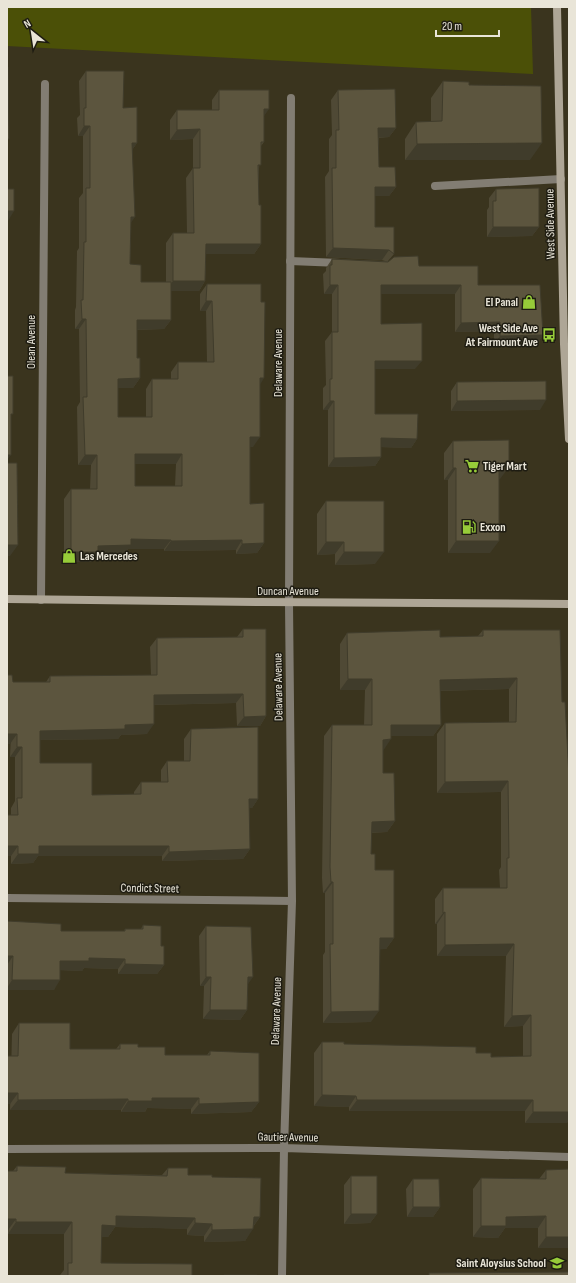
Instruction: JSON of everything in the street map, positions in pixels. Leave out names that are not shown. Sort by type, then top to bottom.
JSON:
[{"type":"main road","name":"West Side Avenue","points":[[557,7],[561,179],[566,279],[569,440]]},
{"type":"main road","name":"Duncan Avenue","points":[[7,599],[289,603],[569,604]]},
{"type":"street","name":"Olean Avenue","points":[[41,600],[45,84]]},
{"type":"street","name":"Delaware Avenue","points":[[282,1276],[284,1148],[292,902],[289,603],[291,98]]},
{"type":"street","points":[[435,186],[561,179]]},
{"type":"street","points":[[290,261],[351,264]]},
{"type":"street","name":"Condict Street","points":[[7,898],[292,902]]},
{"type":"street","name":"Gautier Avenue","points":[[7,1149],[284,1148],[569,1157]]},
{"type":"shaded area","points":[[7,7],[531,7],[533,74],[7,46]]},
{"type":"building","points":[[8,67],[9,139],[7,139]]},
{"type":"building","points":[[86,71],[124,71],[123,108],[137,107],[137,143],[132,143],[135,217],[131,217],[130,264],[141,265],[141,282],[171,282],[171,320],[137,320],[137,358],[140,358],[140,378],[118,379],[118,417],[152,417],[152,379],[178,379],[178,362],[214,362],[212,301],[206,301],[207,284],[261,284],[261,302],[265,302],[264,378],[260,378],[260,437],[250,437],[250,504],[264,503],[264,543],[242,544],[242,540],[171,541],[131,539],[131,545],[98,546],[98,552],[71,552],[71,489],[97,489],[97,455],[85,455],[83,397],[87,397],[86,319],[82,319],[81,300],[83,300],[84,242],[86,242],[86,188],[90,188],[90,126],[84,126],[84,108],[86,108]],"holes":[[[135,454],[182,454],[182,486],[135,486]]]},
{"type":"building","points":[[443,81],[469,82],[469,85],[541,86],[542,143],[417,144],[416,122],[442,121]]},
{"type":"building","points":[[395,89],[396,128],[378,128],[379,167],[395,167],[396,187],[375,187],[375,227],[394,227],[394,254],[389,250],[333,248],[332,168],[336,168],[336,130],[339,130],[338,90]]},
{"type":"building","points":[[219,90],[269,90],[269,109],[264,109],[264,142],[261,142],[261,165],[258,165],[259,205],[261,205],[261,244],[206,244],[205,281],[173,281],[173,233],[194,233],[193,168],[200,168],[200,129],[177,130],[177,110],[219,110]]},
{"type":"building","points":[[539,188],[539,227],[493,227],[493,201],[496,201],[496,189]]},
{"type":"building","points":[[7,189],[14,189],[14,211],[7,211]]},
{"type":"building","points":[[418,256],[419,266],[478,266],[478,285],[540,285],[543,335],[500,336],[500,322],[461,323],[461,285],[381,285],[381,324],[422,323],[422,361],[375,361],[375,414],[418,414],[417,439],[381,438],[381,457],[334,458],[334,401],[330,401],[330,379],[332,379],[332,332],[338,332],[338,285],[330,285],[330,265],[332,265],[332,259],[388,262],[394,257]]},
{"type":"building","points":[[7,376],[13,376],[11,455],[7,455]]},
{"type":"building","points":[[546,381],[546,400],[457,401],[457,382]]},
{"type":"building","points":[[509,440],[509,467],[499,467],[499,541],[456,541],[456,468],[453,468],[453,441]]},
{"type":"building","points":[[7,463],[17,463],[18,545],[7,545]]},
{"type":"building","points":[[326,501],[384,501],[384,552],[344,552],[344,542],[326,542]]},
{"type":"building","points":[[243,629],[266,629],[266,716],[244,717],[243,694],[154,695],[154,724],[125,725],[125,729],[40,731],[40,763],[92,763],[92,795],[141,794],[141,782],[168,782],[167,761],[190,761],[191,729],[258,727],[258,799],[249,799],[250,849],[169,852],[169,846],[39,846],[39,854],[18,854],[18,846],[7,846],[7,815],[18,815],[17,798],[22,798],[22,747],[17,747],[17,734],[7,734],[7,675],[12,675],[13,682],[50,682],[50,676],[157,675],[157,638],[243,637]]},
{"type":"building","points":[[440,630],[440,637],[483,636],[483,630],[560,630],[562,702],[565,702],[569,777],[569,1112],[533,1112],[533,1100],[357,1100],[356,1096],[322,1095],[322,1042],[344,1042],[344,1044],[476,1047],[476,1053],[491,1053],[491,1057],[531,1056],[531,1015],[512,1016],[514,944],[445,945],[445,912],[443,913],[443,888],[507,888],[507,858],[509,858],[508,781],[445,782],[445,723],[516,722],[517,678],[440,680],[441,725],[391,725],[391,739],[383,740],[383,773],[394,773],[395,821],[372,822],[371,854],[375,854],[375,870],[394,870],[394,938],[380,938],[379,1011],[331,1012],[330,944],[333,944],[333,882],[331,882],[330,867],[332,725],[372,725],[372,679],[348,679],[347,633]]},
{"type":"building","points":[[7,921],[61,924],[61,931],[125,931],[125,929],[143,929],[143,925],[161,926],[161,946],[164,946],[164,965],[125,964],[125,959],[89,958],[89,961],[60,961],[60,980],[12,980],[13,956],[7,956]]},
{"type":"building","points":[[206,926],[251,927],[253,977],[248,977],[247,1010],[210,1010],[211,977],[206,977]]},
{"type":"building","points":[[19,1023],[70,1023],[70,1049],[120,1049],[120,1044],[138,1044],[138,1047],[165,1047],[165,1055],[210,1055],[210,1051],[259,1053],[259,1102],[199,1104],[199,1098],[152,1098],[152,1101],[128,1101],[128,1099],[18,1100],[18,1093],[7,1093],[7,1056],[18,1056]]},
{"type":"building","points":[[17,1166],[66,1167],[65,1173],[167,1176],[168,1168],[188,1168],[188,1175],[261,1178],[260,1217],[254,1217],[253,1229],[212,1230],[212,1224],[195,1223],[195,1218],[116,1216],[116,1226],[102,1225],[101,1263],[192,1264],[192,1276],[68,1276],[68,1263],[72,1263],[72,1222],[16,1222],[16,1219],[7,1219],[7,1171],[17,1171]]},
{"type":"building","points":[[569,1169],[569,1237],[546,1237],[546,1216],[506,1217],[506,1226],[481,1226],[481,1178],[546,1179],[546,1170]]},
{"type":"building","points":[[351,1176],[377,1176],[377,1214],[351,1214]]},
{"type":"building","points":[[413,1179],[439,1179],[440,1207],[413,1207]]},
{"type":"building","points":[[569,1272],[569,1276],[429,1276],[429,1273]]},
{"type":"building","points":[[257,1275],[257,1276],[224,1276]]},
{"type":"place","name":"El Panal","points":[[529,302]]},
{"type":"place","name":"West Side Ave At Fairmount Ave","points":[[549,335]]},
{"type":"place","name":"Tiger Mart","points":[[472,466]]},
{"type":"place","name":"Exxon","points":[[469,527]]},
{"type":"place","name":"Las Mercedes","points":[[69,556]]},
{"type":"place","name":"Saint Aloysius School","points":[[557,1263]]}]
